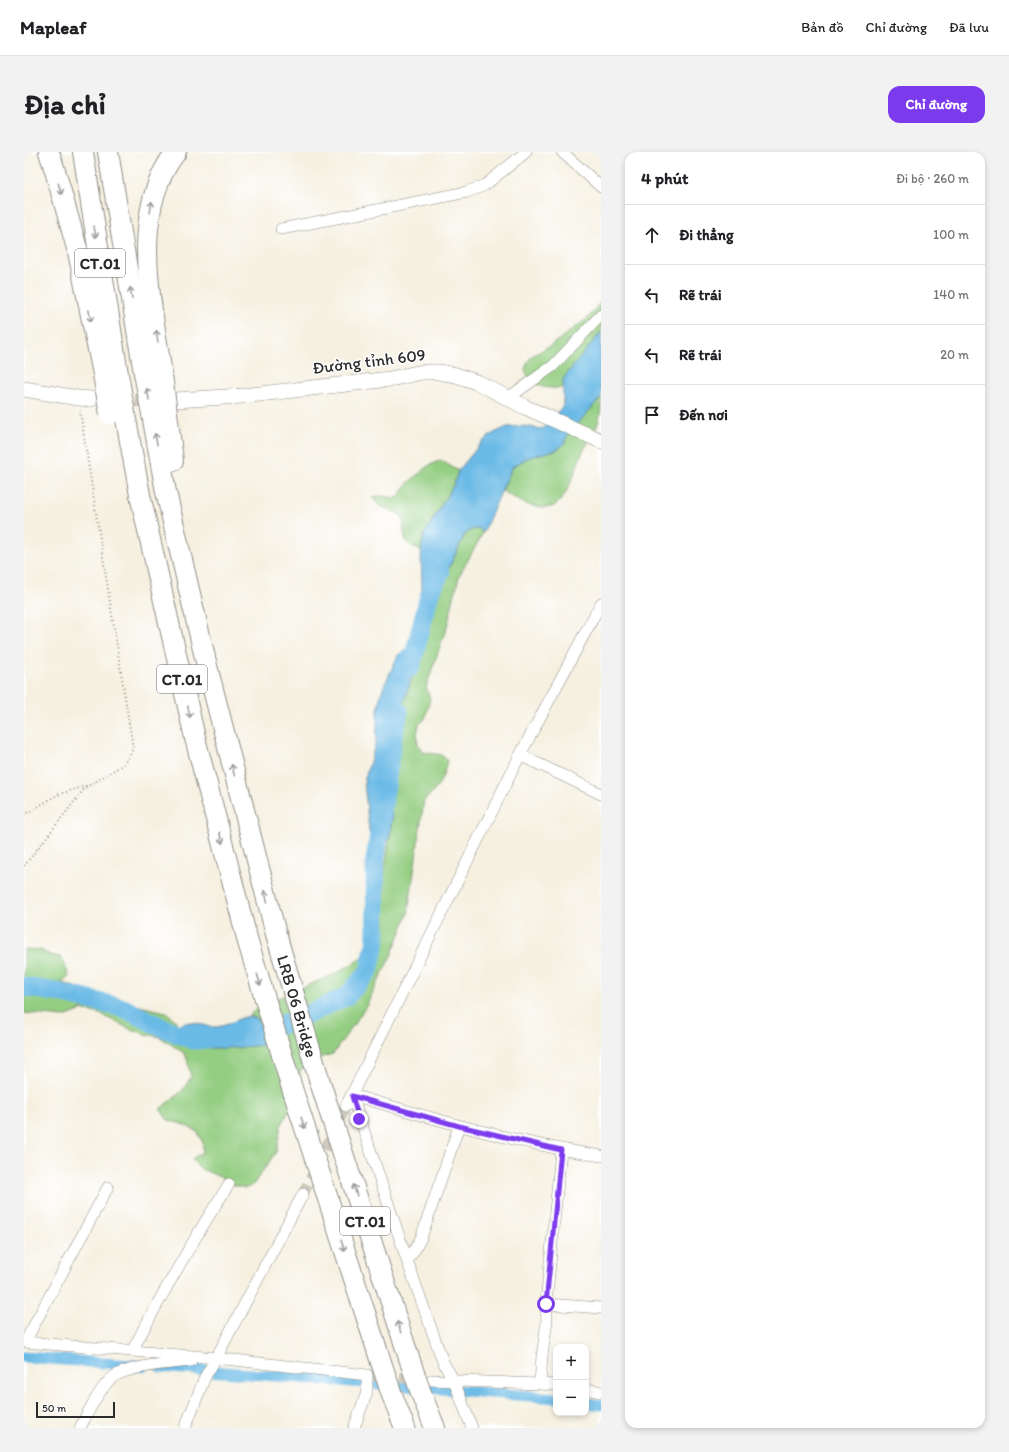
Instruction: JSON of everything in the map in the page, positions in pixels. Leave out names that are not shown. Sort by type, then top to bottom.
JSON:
[{"type":"highway","points":[[48,152],[56,174],[78,252],[110,374]]},
{"type":"highway","name":"CT.01","points":[[83,152],[110,374]]},
{"type":"highway","name":"CT.01","points":[[108,152],[153,374]]},
{"type":"highway","points":[[165,409],[153,374],[150,285],[146,244],[152,201],[166,164],[176,152]]},
{"type":"highway","name":"LRB 06 Bridge","points":[[110,374],[118,414],[140,495],[195,738],[248,942],[291,1085],[381,1362],[405,1428]]},
{"type":"highway","name":"LRB 06 Bridge","points":[[165,409],[177,492],[206,666],[276,934],[319,1079],[411,1364],[426,1387]]},
{"type":"highway","name":"CT.01","points":[[426,1387],[435,1428]]},
{"type":"main road","name":"Đường tỉnh 609","points":[[165,409],[244,396],[390,379],[430,372],[456,375],[479,383],[525,407],[601,441]]},
{"type":"main road","points":[[24,389],[84,398]]},
{"type":"street","points":[[281,229],[467,192],[485,185],[526,152]]},
{"type":"street","points":[[562,152],[601,187]]},
{"type":"street","points":[[508,398],[553,366],[601,315]]},
{"type":"street","points":[[346,1106],[520,756],[601,603]]},
{"type":"street","points":[[520,756],[601,794]]},
{"type":"street","points":[[352,1096],[459,1126],[561,1150],[601,1156]]},
{"type":"street","points":[[352,1096],[443,1362],[454,1382],[472,1428]]},
{"type":"street","points":[[407,1260],[421,1238],[459,1126]]},
{"type":"street","points":[[540,1384],[547,1320],[546,1304],[561,1150]]},
{"type":"street","points":[[132,1351],[202,1226],[229,1184]]},
{"type":"street","points":[[108,1187],[24,1342],[132,1351],[368,1375],[368,1388],[354,1428]]},
{"type":"street","points":[[185,1428],[205,1377],[303,1194]]},
{"type":"street","points":[[546,1304],[601,1308]]},
{"type":"street","points":[[80,1428],[89,1410],[113,1377],[126,1371],[166,1364],[215,1360]]},
{"type":"street","points":[[426,1387],[454,1382],[553,1385]]},
{"type":"street","points":[[589,1390],[601,1392]]},
{"type":"path","points":[[24,815],[57,795],[89,785],[124,764],[130,756],[133,748],[84,398]]},
{"type":"path","points":[[24,866],[81,793],[89,785]]},
{"type":"green space","points":[[601,302],[601,332],[564,379],[564,388],[546,388],[533,381],[525,371],[527,363],[532,356],[550,346],[587,319]]},
{"type":"green space","points":[[601,397],[599,421],[582,453],[569,486],[556,504],[545,508],[532,506],[519,501],[502,491],[512,467],[527,458],[558,449],[564,444],[567,436]]},
{"type":"green space","points":[[441,460],[458,471],[454,484],[424,535],[421,551],[406,541],[402,516],[379,505],[372,498],[380,496],[398,498],[408,483],[428,466]]},
{"type":"green space","points":[[479,528],[483,533],[459,576],[448,623],[426,687],[430,699],[425,719],[419,724],[417,734],[418,744],[423,752],[442,755],[447,760],[440,783],[424,800],[408,914],[391,956],[365,1008],[333,1054],[322,1057],[300,1070],[301,1079],[306,1093],[306,1102],[304,1106],[299,1106],[289,1111],[281,1126],[276,1152],[252,1186],[245,1188],[234,1185],[199,1168],[192,1159],[203,1152],[203,1143],[197,1131],[182,1124],[168,1120],[160,1109],[182,1091],[191,1077],[184,1053],[160,1037],[128,1028],[100,1014],[81,1009],[80,1011],[64,1017],[24,1013],[24,949],[41,950],[50,955],[60,957],[69,977],[60,982],[118,1001],[166,1012],[176,1021],[176,1028],[186,1041],[235,1048],[249,1046],[258,1019],[249,1016],[259,1006],[333,975],[362,958],[376,940],[376,957],[382,887],[392,819],[386,760],[437,593],[465,534],[471,530]]},
{"type":"water","points":[[601,332],[601,397],[567,436],[564,444],[558,449],[527,458],[512,467],[483,533],[479,528],[471,530],[465,534],[437,593],[429,596],[422,592],[421,551],[424,535],[454,484],[458,471],[482,442],[494,433],[507,427],[523,426],[542,429],[563,406],[563,379]]},
{"type":"water","points":[[423,641],[386,760],[392,819],[389,840],[377,849],[372,845],[369,831],[364,782],[376,742],[378,709],[381,693],[398,655],[417,642]]},
{"type":"water","points":[[249,1016],[258,1019],[266,1045],[224,1048],[202,1047],[186,1040],[176,1028],[189,1022],[217,1027]]},
{"type":"waterway","points":[[411,667],[429,596],[440,573]]},
{"type":"waterway","points":[[238,1036],[254,1035],[300,1018],[347,996],[369,971],[376,940],[375,861],[393,736],[399,711]]},
{"type":"waterway","points":[[24,987],[56,992],[123,1008],[159,1026],[193,1040],[207,1039]]},
{"type":"waterway","points":[[24,1357],[143,1366]]},
{"type":"waterway","points":[[160,1367],[553,1398]]},
{"type":"waterway","points":[[589,1403],[601,1405]]},
{"type":"tunnel","points":[[112,399],[160,400]]},
{"type":"tunnel","points":[[303,1194],[346,1106]]},
{"type":"tunnel","points":[[367,1375],[420,1379]]},
{"type":"route","points":[[359,1119],[352,1096],[459,1126],[561,1150],[546,1304]]}]
